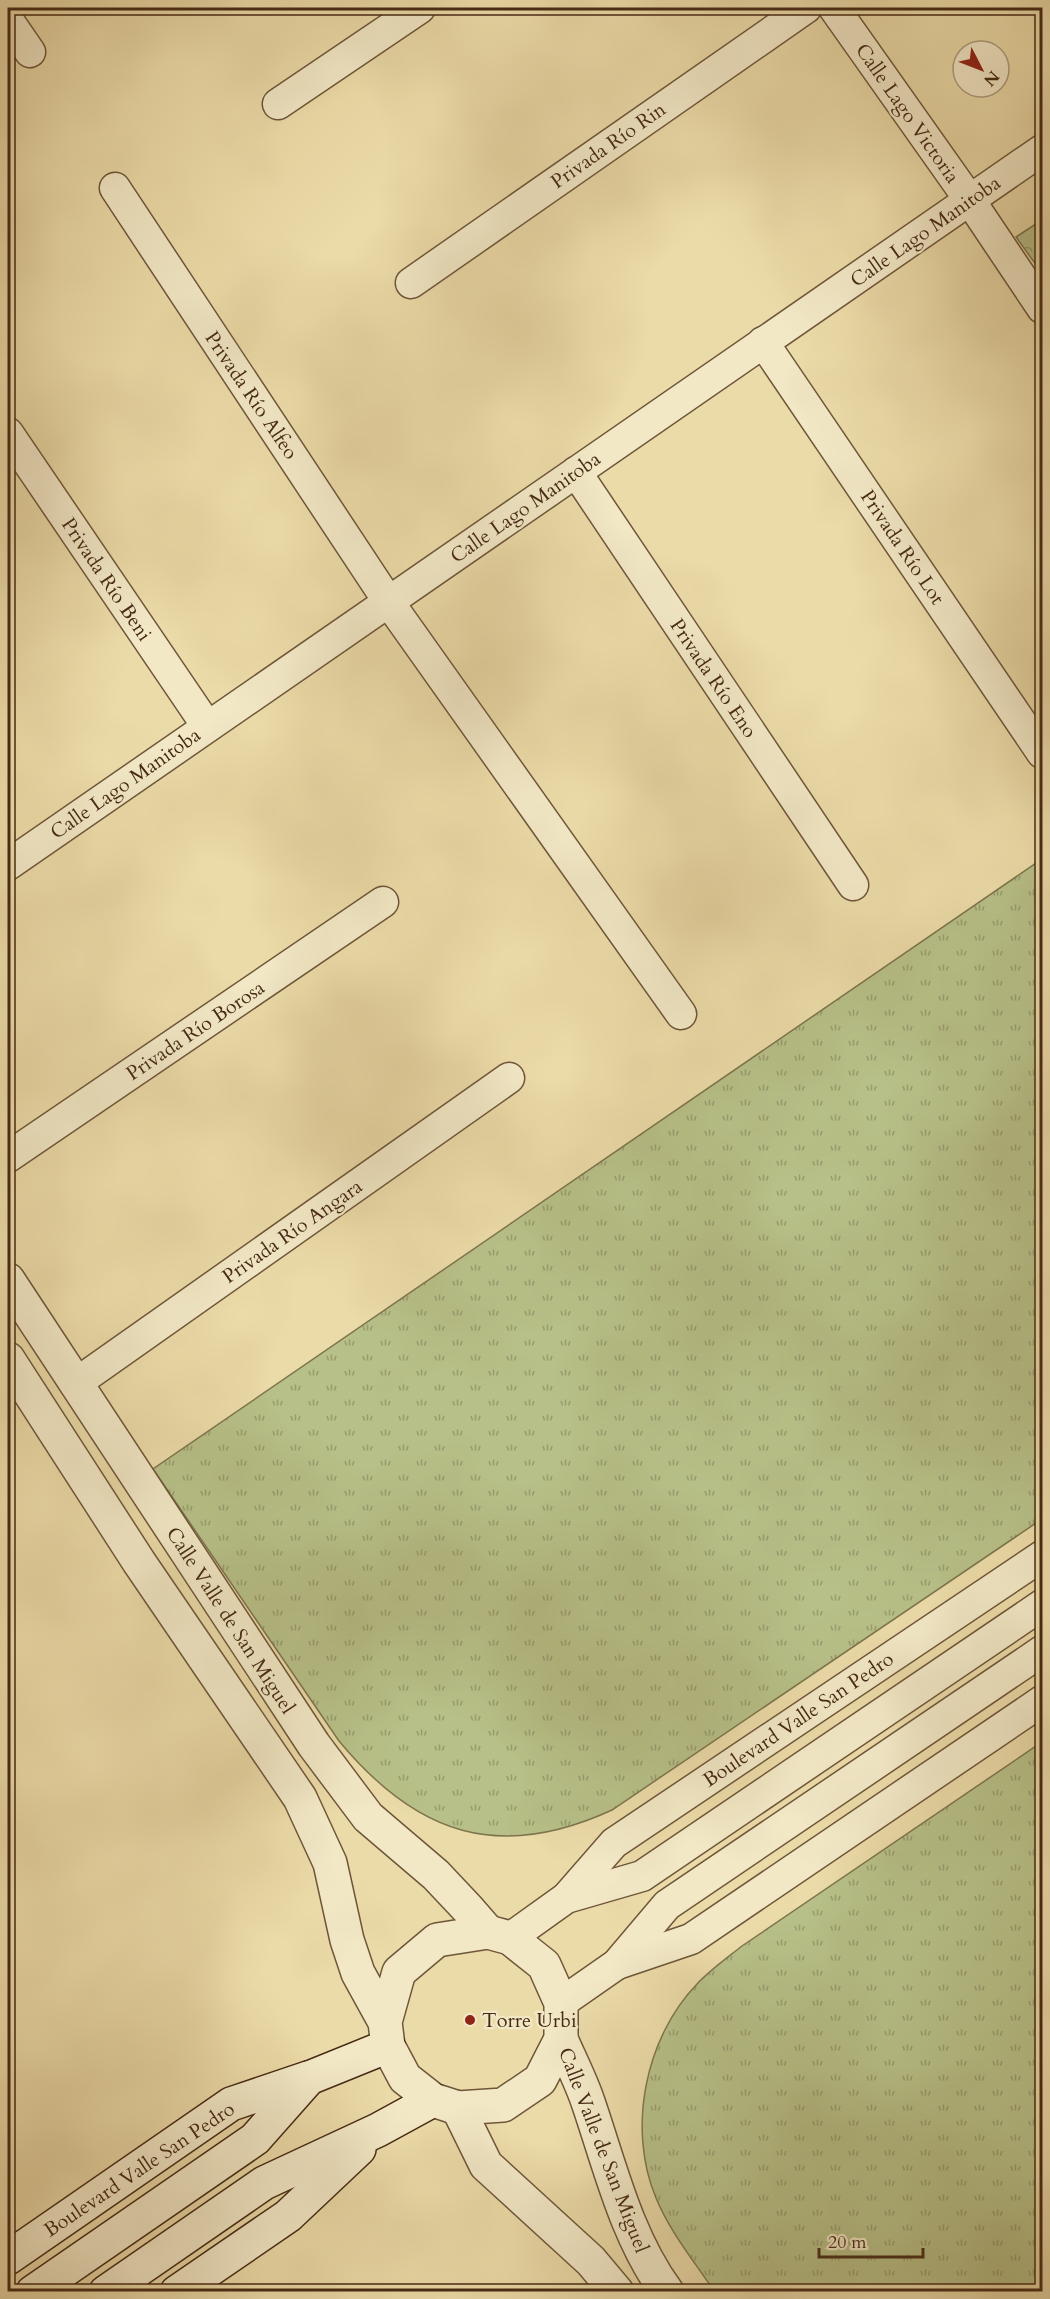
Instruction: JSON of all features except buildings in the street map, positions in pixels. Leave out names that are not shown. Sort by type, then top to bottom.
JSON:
[{"type":"street","points":[[278,104],[420,8]]},
{"type":"street","name":"Privada Río Rin","points":[[411,283],[806,8]]},
{"type":"street","name":"Calle Lago Victoria","points":[[834,8],[969,199],[1042,308]]},
{"type":"street","points":[[8,20],[30,52]]},
{"type":"street","name":"Calle Lago Manitoba","points":[[12,852],[207,726],[1042,150]]},
{"type":"street","name":"Privada Río Alfeo","points":[[115,188],[388,601],[681,1014]]},
{"type":"street","name":"Privada Río Lot","points":[[763,342],[1042,753]]},
{"type":"street","name":"Privada Río Beni","points":[[8,432],[207,726]]},
{"type":"street","name":"Privada Río Eno","points":[[576,472],[853,885]]},
{"type":"street","name":"Privada Río Borosa","points":[[8,1157],[383,902]]},
{"type":"street","name":"Privada Río Angara","points":[[75,1384],[509,1078]]},
{"type":"street","name":"Calle Valle de San Miguel","points":[[8,1280],[327,1763],[368,1817],[436,1875],[468,1908],[499,1935]]},
{"type":"street","name":"Calle Valle de San Miguel","points":[[8,1359],[139,1562],[300,1798],[330,1863],[347,1940],[358,1972],[386,2034]]},
{"type":"street","name":"Boulevard Valle San Pedro","points":[[566,1898],[614,1843],[1042,1556]]},
{"type":"street","name":"Boulevard Valle San Pedro","points":[[499,1935],[566,1898],[642,1876],[1042,1605]]},
{"type":"street","points":[[561,2003],[617,1964],[667,1905],[1042,1651]]},
{"type":"street","points":[[617,1964],[691,1939],[1042,1701]]},
{"type":"street","points":[[106,2292],[264,2183],[378,2130],[446,2104],[503,2105],[540,2079],[561,2039],[561,2003],[544,1965],[499,1935],[437,1940],[399,1972],[386,2034],[405,2078],[446,2104],[486,2165],[591,2261],[617,2292]]},
{"type":"street","name":"Boulevard Valle San Pedro","points":[[8,2258],[231,2104],[309,2078],[386,2034]]},
{"type":"street","name":"Calle Valle de San Miguel","points":[[561,2039],[587,2099],[626,2216],[653,2273],[667,2292]]},
{"type":"street","name":"Boulevard Valle San Pedro","points":[[33,2292],[255,2139],[309,2078]]},
{"type":"street","points":[[177,2292],[288,2216],[378,2130]]},
{"type":"green space","points":[[1042,220],[1042,273],[1016,237]]},
{"type":"green space","points":[[1042,859],[1042,1519],[612,1810],[571,1826],[533,1834],[497,1836],[462,1830],[430,1818],[399,1799],[368,1773],[339,1741],[153,1469]]},
{"type":"green space","points":[[1042,1742],[1042,2291],[714,2291],[662,2211],[647,2171],[643,2143],[646,2085],[654,2057],[679,2006],[702,1979],[742,1946]]},
{"type":"place","name":"Torre Urbi","points":[[470,2020]]}]
